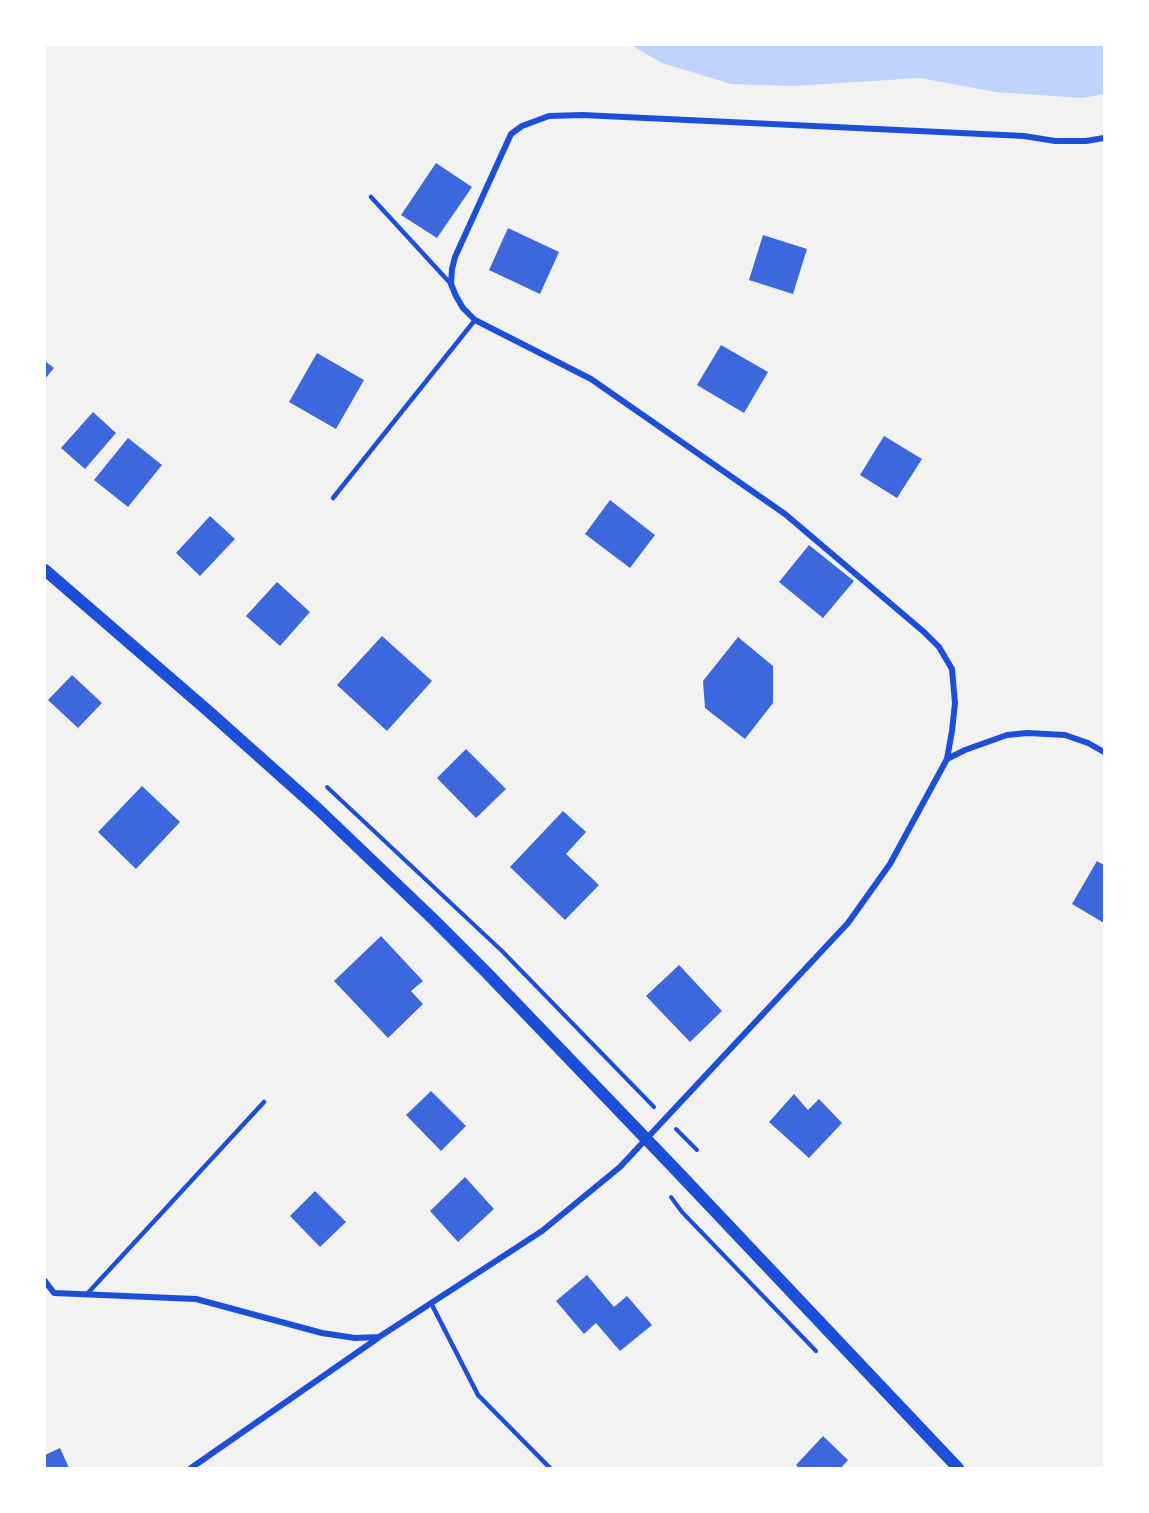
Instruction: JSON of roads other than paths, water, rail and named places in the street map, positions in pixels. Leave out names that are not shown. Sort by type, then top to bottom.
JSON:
[{"type":"main road","points":[[45,570],[318,809],[488,973],[958,1468]]},
{"type":"street","points":[[191,1468],[379,1337],[542,1232],[620,1167],[855,914],[890,864],[947,759],[954,703],[952,669],[939,647],[924,632],[784,514],[591,379],[474,320],[459,302],[451,284],[455,257],[512,134],[522,126],[549,116],[582,115],[1024,136],[1055,141],[1086,141],[1104,138]]},
{"type":"street","points":[[947,759],[1007,735],[1027,733],[1065,735],[1088,743],[1104,752]]},
{"type":"street","points":[[45,1281],[54,1293],[196,1299],[322,1333],[355,1338],[379,1337]]},
{"type":"lane","points":[[371,197],[451,284]]},
{"type":"lane","points":[[333,498],[474,320]]},
{"type":"lane","points":[[87,1294],[264,1102]]},
{"type":"lane","points":[[431,1304],[477,1395],[549,1468]]},
{"type":"water","points":[[631,45],[1104,45],[1104,94],[1082,98],[996,92],[920,78],[793,86],[731,84],[662,63]]}]
